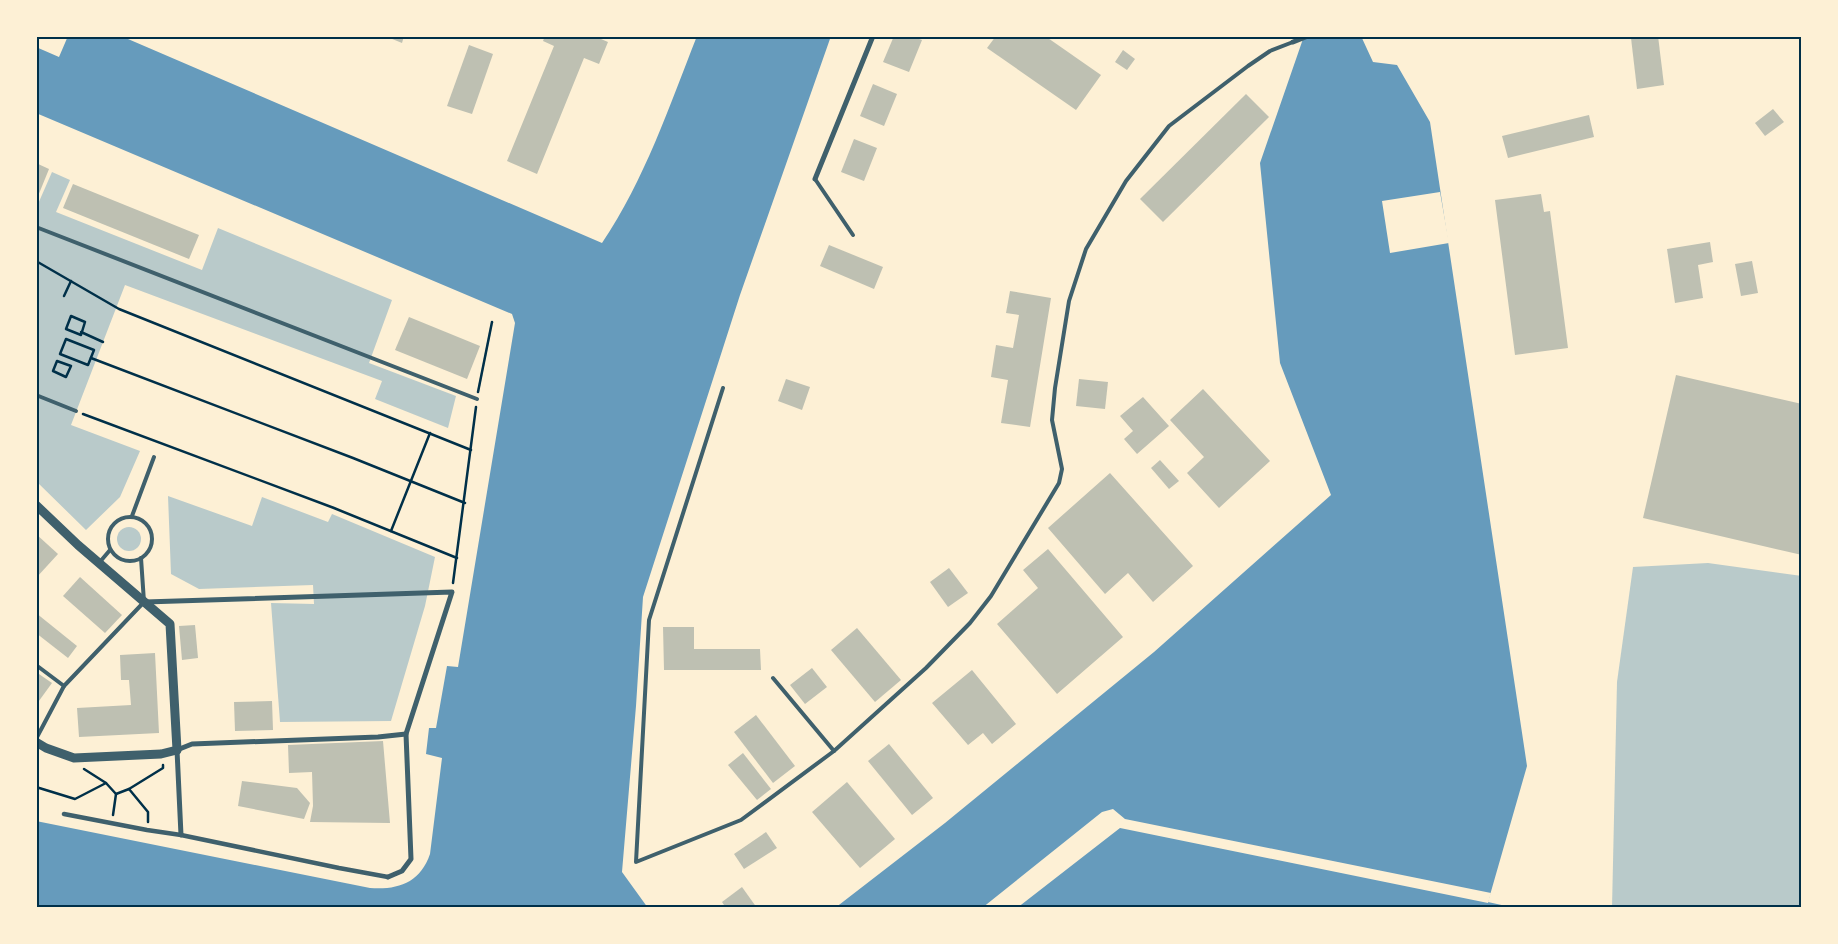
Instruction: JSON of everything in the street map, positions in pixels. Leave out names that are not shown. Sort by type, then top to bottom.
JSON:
[{"type":"street","points":[[815,179],[873,36]]},
{"type":"street","points":[[1293,42],[1308,36]]},
{"type":"street","points":[[36,506],[170,624],[181,835]]},
{"type":"street","points":[[64,814],[181,835],[388,877],[402,871],[411,860],[406,734],[452,592],[144,602]]},
{"type":"street","points":[[36,740],[46,748],[74,758],[161,754],[192,744],[378,737],[406,734]]},
{"type":"lane","points":[[723,388],[649,620],[636,862],[741,820],[834,751],[926,668],[970,623],[990,596],[1059,483],[1062,469],[1052,420],[1054,388],[1069,301],[1086,249],[1126,180],[1169,126],[1270,51],[1293,42]]},
{"type":"lane","points":[[815,179],[853,235]]},
{"type":"lane","points":[[36,227],[477,399]]},
{"type":"lane","points":[[36,396],[76,411]]},
{"type":"lane","points":[[132,516],[154,457]]},
{"type":"lane","points":[[132,516],[145,522],[152,534],[150,548],[141,558],[127,561],[114,556],[110,550],[107,536],[109,530],[118,519],[132,516]]},
{"type":"lane","points":[[152,534],[159,534]]},
{"type":"lane","points":[[99,563],[110,550]]},
{"type":"lane","points":[[36,740],[64,686],[144,602],[141,558]]},
{"type":"lane","points":[[36,665],[64,686]]},
{"type":"lane","points":[[773,678],[834,751]]},
{"type":"path","points":[[36,261],[119,309],[471,450]]},
{"type":"path","points":[[64,296],[71,281]]},
{"type":"path","points":[[81,332],[86,322],[71,316],[66,329],[80,334],[81,332],[103,342]]},
{"type":"path","points":[[452,592],[477,399],[492,322]]},
{"type":"path","points":[[66,339],[94,350],[91,358],[88,365],[60,354],[66,339]]},
{"type":"path","points":[[62,363],[65,356]]},
{"type":"path","points":[[91,358],[464,503]]},
{"type":"path","points":[[57,361],[62,363],[70,366],[66,377],[53,371],[57,361]]},
{"type":"path","points":[[76,411],[334,508],[457,558]]},
{"type":"path","points":[[391,531],[430,433]]},
{"type":"path","points":[[116,794],[129,789],[163,768],[161,754]]},
{"type":"path","points":[[74,758],[78,766],[106,783],[116,794],[112,824]]},
{"type":"path","points":[[36,787],[75,799],[106,783]]},
{"type":"path","points":[[129,789],[148,812],[147,830]]},
{"type":"shaded area","points":[[52,172],[70,180],[56,212],[202,270],[218,228],[392,300],[369,363],[456,396],[448,428],[375,399],[382,381],[125,285],[71,425],[140,451],[120,497],[86,530],[36,481],[36,204],[38,204]]},
{"type":"shaded area","points":[[168,496],[252,526],[262,497],[328,522],[332,514],[435,557],[425,606],[391,721],[280,722],[271,603],[314,604],[313,585],[199,589],[171,574]]},
{"type":"shaded area","points":[[129,527],[138,530],[141,539],[138,548],[129,551],[120,548],[117,539],[120,530]]},
{"type":"shaded area","points":[[1708,563],[1802,576],[1802,908],[1612,908],[1617,682],[1633,567]]},
{"type":"water","points":[[68,36],[121,36],[602,243],[644,168],[697,36],[831,36],[740,295],[643,597],[622,872],[648,908],[36,908],[36,821],[370,888],[399,886],[407,883],[420,872],[430,854],[442,758],[426,754],[429,728],[436,728],[447,666],[458,667],[515,323],[512,314],[36,113],[36,47],[59,57]]},
{"type":"water","points":[[1304,36],[1361,36],[1373,62],[1397,65],[1430,122],[1527,766],[1488,902],[1515,908],[835,908],[945,823],[1154,652],[1331,495],[1280,363],[1260,163]]},
{"type":"pier","points":[[1440,192],[1449,243],[1390,253],[1382,201]]},
{"type":"pier","points":[[1113,809],[1125,819],[1491,893],[1488,903],[1120,828],[1017,908],[982,908],[1102,812]]},
{"type":"building","points":[[385,36],[404,36],[402,43]]},
{"type":"building","points":[[545,36],[594,36],[608,42],[599,64],[584,58],[537,174],[507,161],[554,46],[543,41]]},
{"type":"building","points":[[894,36],[911,36],[922,40],[909,72],[883,62]]},
{"type":"building","points":[[996,36],[1045,36],[1101,75],[1076,110],[987,48]]},
{"type":"building","points":[[1658,36],[1664,85],[1637,89],[1631,38]]},
{"type":"building","points":[[469,45],[493,54],[472,114],[447,106]]},
{"type":"building","points":[[1123,50],[1135,59],[1127,70],[1115,62]]},
{"type":"building","points":[[873,84],[897,94],[884,126],[860,116]]},
{"type":"building","points":[[1246,94],[1269,117],[1163,222],[1140,199]]},
{"type":"building","points":[[1773,109],[1784,122],[1765,136],[1755,123]]},
{"type":"building","points":[[1589,115],[1594,137],[1508,158],[1502,136]]},
{"type":"building","points":[[854,139],[877,148],[864,181],[841,172]]},
{"type":"building","points":[[36,163],[49,169],[36,201]]},
{"type":"building","points":[[73,184],[199,235],[189,259],[63,208]]},
{"type":"building","points":[[1541,194],[1544,212],[1550,211],[1568,348],[1515,355],[1495,200]]},
{"type":"building","points":[[1710,242],[1713,262],[1698,265],[1703,298],[1675,303],[1667,249]]},
{"type":"building","points":[[829,245],[883,267],[874,289],[820,266]]},
{"type":"building","points":[[1752,261],[1758,293],[1741,296],[1735,264]]},
{"type":"building","points":[[1010,291],[1051,298],[1030,427],[1001,423],[1008,380],[991,377],[996,345],[1013,348],[1019,315],[1006,313]]},
{"type":"building","points":[[409,317],[480,346],[467,379],[395,350]]},
{"type":"building","points":[[1676,375],[1802,404],[1802,555],[1643,518]]},
{"type":"building","points":[[786,379],[810,387],[802,410],[778,401]]},
{"type":"building","points":[[1079,379],[1108,382],[1105,409],[1076,406]]},
{"type":"building","points":[[1203,389],[1270,461],[1219,508],[1187,473],[1204,457],[1170,420]]},
{"type":"building","points":[[1143,397],[1169,426],[1137,454],[1124,439],[1133,431],[1120,416]]},
{"type":"building","points":[[1160,460],[1179,481],[1169,489],[1151,468]]},
{"type":"building","points":[[1110,473],[1193,566],[1153,602],[1128,573],[1105,594],[1048,528]]},
{"type":"building","points":[[36,534],[58,554],[36,578]]},
{"type":"building","points":[[1048,549],[1123,637],[1057,694],[997,624],[1038,588],[1023,570]]},
{"type":"building","points":[[949,568],[968,593],[948,607],[930,582]]},
{"type":"building","points":[[80,577],[122,615],[105,633],[63,596]]},
{"type":"building","points":[[36,613],[77,646],[68,658],[36,633]]},
{"type":"building","points":[[195,625],[198,658],[182,660],[179,626]]},
{"type":"building","points":[[663,627],[694,627],[694,649],[760,649],[761,670],[664,670]]},
{"type":"building","points":[[857,628],[901,680],[875,702],[831,650]]},
{"type":"building","points":[[155,653],[159,733],[79,737],[77,708],[131,705],[129,680],[121,680],[120,655]]},
{"type":"building","points":[[812,668],[827,687],[805,704],[790,685]]},
{"type":"building","points":[[972,670],[1016,724],[992,744],[983,733],[968,745],[932,703]]},
{"type":"building","points":[[36,672],[52,683],[36,705]]},
{"type":"building","points":[[272,701],[273,730],[235,731],[234,702]]},
{"type":"building","points":[[756,715],[795,766],[773,783],[734,732]]},
{"type":"building","points":[[383,741],[390,823],[310,822],[313,806],[312,772],[289,773],[288,745]]},
{"type":"building","points":[[889,744],[933,798],[912,815],[868,761]]},
{"type":"building","points":[[743,753],[771,789],[757,800],[728,765]]},
{"type":"building","points":[[242,781],[297,788],[310,803],[304,819],[238,806]]},
{"type":"building","points":[[847,782],[895,839],[860,868],[812,812]]},
{"type":"building","points":[[766,832],[777,848],[744,869],[734,854]]},
{"type":"building","points":[[742,887],[757,908],[726,908],[722,902]]}]
